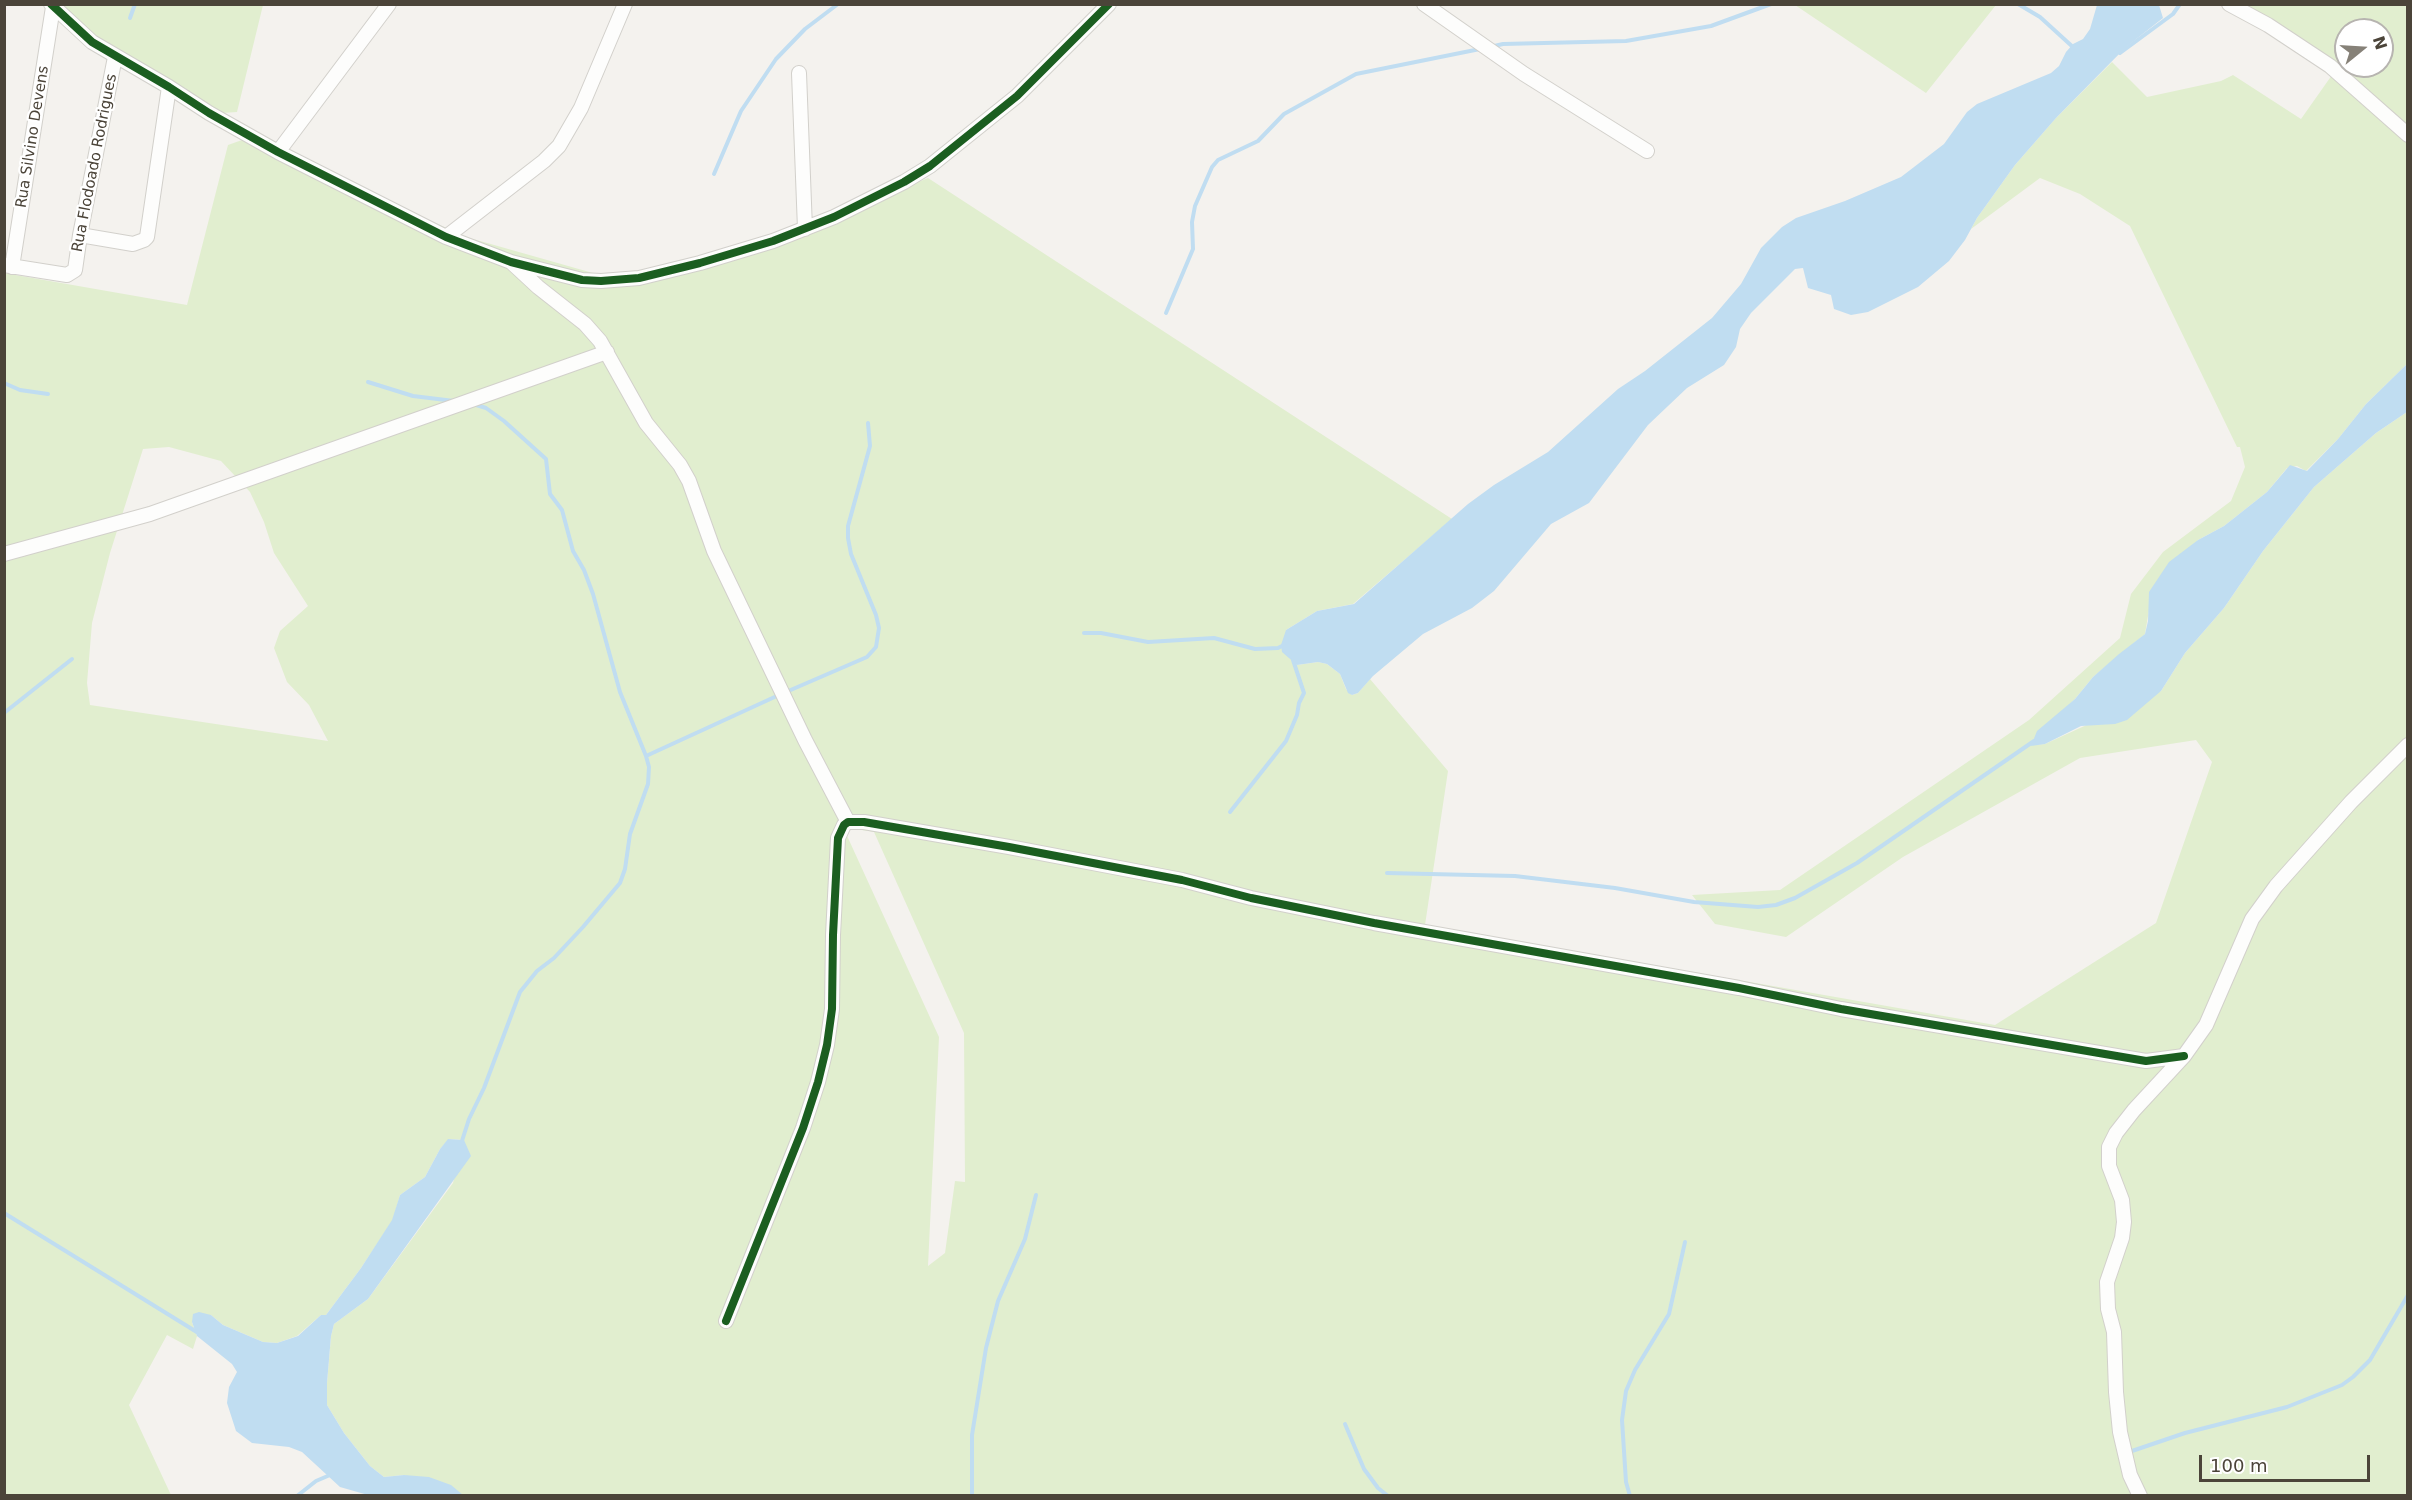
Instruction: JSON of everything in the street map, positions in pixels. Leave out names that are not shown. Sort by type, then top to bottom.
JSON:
[{"type":"street","points":[[278,152],[389,4]]},
{"type":"street","points":[[446,237],[544,161],[559,146],[581,108],[625,4]]},
{"type":"street","points":[[52,6],[92,42],[169,87],[208,113],[278,152],[446,237],[511,262],[582,280],[624,280],[700,263],[774,241],[844,212],[930,166],[1017,96],[1109,4]]},
{"type":"street","points":[[1424,4],[1524,75],[1647,151]]},
{"type":"street","points":[[2229,4],[2268,25],[2330,66],[2408,135]]},
{"type":"street","name":"Rua Silvino Devens","points":[[8,266],[52,6]]},
{"type":"street","name":"Rua Flodoado Rodrigues","points":[[8,266],[67,275],[75,270],[115,57]]},
{"type":"street","points":[[798,73],[805,229]]},
{"type":"street","points":[[80,235],[133,244],[147,237],[169,87]]},
{"type":"street","points":[[511,262],[538,287],[585,324],[608,352],[646,423],[680,465],[689,481],[714,551],[805,740],[848,822]]},
{"type":"street","points":[[4,554],[150,514],[608,352]]},
{"type":"street","points":[[2140,1496],[2130,1475],[2120,1432],[2114,1332],[2108,1309],[2107,1282],[2122,1238],[2124,1222],[2122,1200],[2109,1166],[2109,1147],[2116,1133],[2134,1110],[2184,1056],[2206,1025],[2252,919],[2276,886],[2351,802],[2408,745]]},
{"type":"street","points":[[726,1321],[818,1082],[827,1045],[832,1009],[832,935],[838,838],[844,825],[848,822],[864,822],[999,845],[1182,880],[1374,923],[1739,988],[1841,1009],[2146,1061],[2184,1056]]},
{"type":"green space","points":[[1996,4],[1926,93],[1795,5]]},
{"type":"green space","points":[[45,5],[263,5],[237,112],[206,114]]},
{"type":"green space","points":[[2231,5],[2407,5],[2407,364],[2366,404],[2338,439],[2306,471],[2297,466],[2287,468],[2267,492],[2224,526],[2198,540],[2149,610],[2145,634],[2093,677],[2075,699],[2031,742],[2031,745],[2045,744],[2161,691],[2185,653],[2224,608],[2263,551],[2314,487],[2376,433],[2407,412],[2407,1495],[463,1495],[404,1475],[384,1477],[370,1466],[344,1433],[327,1405],[331,1336],[334,1324],[368,1299],[453,1183],[464,1140],[449,1139],[440,1149],[425,1177],[400,1195],[393,1220],[326,1315],[321,1315],[297,1336],[277,1343],[263,1342],[223,1325],[211,1315],[192,1322],[197,1336],[193,1349],[167,1335],[129,1405],[171,1495],[5,1495],[4,273],[187,305],[228,145],[242,140],[259,140],[466,237],[628,283],[735,256],[928,178],[1452,519],[1353,604],[1317,611],[1286,630],[1297,665],[1318,662],[1327,664],[1340,674],[1346,689],[1352,695],[1358,693],[1370,679],[1448,771],[1425,925],[1995,1025],[2156,923],[2212,762],[2196,740],[2080,758],[1903,857],[1786,937],[1715,924],[1692,895],[1780,890],[2029,720],[2120,638],[2131,594],[2163,552],[2231,501],[2245,467],[2240,447],[2237,447],[2130,226],[2080,194],[2040,178],[1971,229],[2015,165],[2056,118],[2112,62],[2147,97],[2221,81],[2233,75],[2301,119],[2332,75]],"holes":[[[169,447],[221,461],[250,492],[264,522],[274,553],[308,606],[280,631],[274,648],[287,682],[309,705],[328,741],[90,705],[87,683],[92,623],[110,553],[143,449]],[[843,827],[874,832],[964,1033],[965,1182],[955,1181],[945,1253],[928,1266],[939,1037]]]},
{"type":"water","points":[[2097,5],[2159,5],[2163,18],[2126,47],[2056,118],[2015,165],[1949,261],[1918,287],[1868,312],[1851,315],[1834,309],[1831,295],[1808,288],[1803,268],[1795,269],[1751,313],[1740,329],[1736,347],[1724,365],[1687,388],[1648,425],[1589,503],[1551,524],[1494,591],[1472,608],[1423,634],[1373,676],[1358,693],[1352,695],[1348,693],[1340,674],[1327,664],[1318,662],[1297,665],[1282,652],[1281,645],[1286,630],[1317,611],[1354,604],[1468,504],[1548,452],[1618,389],[1645,371],[1712,318],[1741,284],[1761,248],[1782,227],[1796,218],[1845,201],[1901,177],[1944,144],[1967,112],[1977,104],[2051,73],[2059,66],[2073,44],[2083,39],[2090,29]]},
{"type":"water","points":[[2407,364],[2407,412],[2376,433],[2314,487],[2263,551],[2224,608],[2185,653],[2161,691],[2127,720],[2115,724],[2081,726],[2045,744],[2031,746],[2037,731],[2075,699],[2093,677],[2145,634],[2149,592],[2169,562],[2198,540],[2224,526],[2267,492],[2290,465],[2307,471],[2338,439],[2366,404]]},
{"type":"water","points":[[448,1139],[464,1140],[471,1156],[368,1299],[334,1324],[331,1336],[327,1405],[344,1433],[370,1466],[384,1477],[404,1475],[429,1477],[451,1485],[463,1495],[368,1495],[340,1487],[302,1452],[289,1447],[252,1443],[236,1431],[227,1403],[229,1387],[237,1372],[232,1364],[197,1336],[192,1322],[193,1314],[199,1312],[211,1315],[223,1325],[263,1342],[277,1343],[298,1336],[321,1315],[326,1315],[361,1268],[392,1220],[400,1195],[425,1177]]},
{"type":"waterway","points":[[130,18],[135,4]]},
{"type":"waterway","points":[[714,174],[741,111],[776,59],[805,29],[838,4]]},
{"type":"waterway","points":[[1490,47],[1503,44],[1626,41],[1711,26],[1771,4]]},
{"type":"waterway","points":[[2018,4],[2040,17],[2074,48]]},
{"type":"waterway","points":[[2120,53],[2173,14],[2180,4]]},
{"type":"waterway","points":[[1166,313],[1193,249],[1192,222],[1195,206],[1212,167],[1218,160],[1258,141],[1284,114],[1356,74],[1480,49]]},
{"type":"waterway","points":[[368,382],[413,396],[454,401]]},
{"type":"waterway","points":[[4,383],[20,390],[48,394]]},
{"type":"waterway","points":[[461,1144],[520,992],[537,971],[554,958],[583,927],[620,883],[625,869],[630,834],[648,784],[649,767],[620,692],[593,594],[584,570],[573,551],[562,510],[550,494],[546,459],[504,421],[486,408],[473,404]]},
{"type":"waterway","points":[[786,692],[867,657],[876,647],[879,628],[876,615],[851,554],[848,538],[848,526],[870,446],[868,423]]},
{"type":"waterway","points":[[1084,633],[1101,633],[1148,642],[1214,638],[1255,649],[1278,648],[1284,645]]},
{"type":"waterway","points":[[4,713],[72,659]]},
{"type":"waterway","points":[[1230,812],[1286,741],[1297,715],[1304,693],[1293,660]]},
{"type":"waterway","points":[[646,756],[779,695]]},
{"type":"waterway","points":[[1387,873],[1515,876],[1615,888],[1694,902],[1758,907],[1776,905],[1795,898],[1857,863],[2034,741]]},
{"type":"waterway","points":[[972,1496],[972,1435],[986,1348],[998,1301],[1025,1239],[1036,1195]]},
{"type":"waterway","points":[[4,1213],[200,1334]]},
{"type":"waterway","points":[[1630,1496],[1626,1482],[1622,1420],[1626,1391],[1635,1370],[1669,1314],[1685,1242]]},
{"type":"waterway","points":[[2129,1452],[2185,1433],[2287,1407],[2342,1385],[2370,1360],[2408,1295]]},
{"type":"waterway","points":[[1345,1424],[1364,1469],[1378,1488],[1388,1496]]},
{"type":"waterway","points":[[297,1496],[316,1481],[330,1475]]},
{"type":"cycle path","points":[[51,4],[92,42],[209,113],[278,152],[446,237],[511,262],[582,280],[601,281],[639,278],[773,241],[834,217],[904,182],[930,166],[1017,96],[1109,4]]},
{"type":"cycle path","points":[[726,1321],[803,1128],[818,1082],[827,1045],[832,1009],[838,838],[844,825],[848,822],[864,822],[1009,847],[1182,880],[1251,898],[1374,923],[1739,988],[1841,1009],[2146,1061],[2184,1056]]}]
